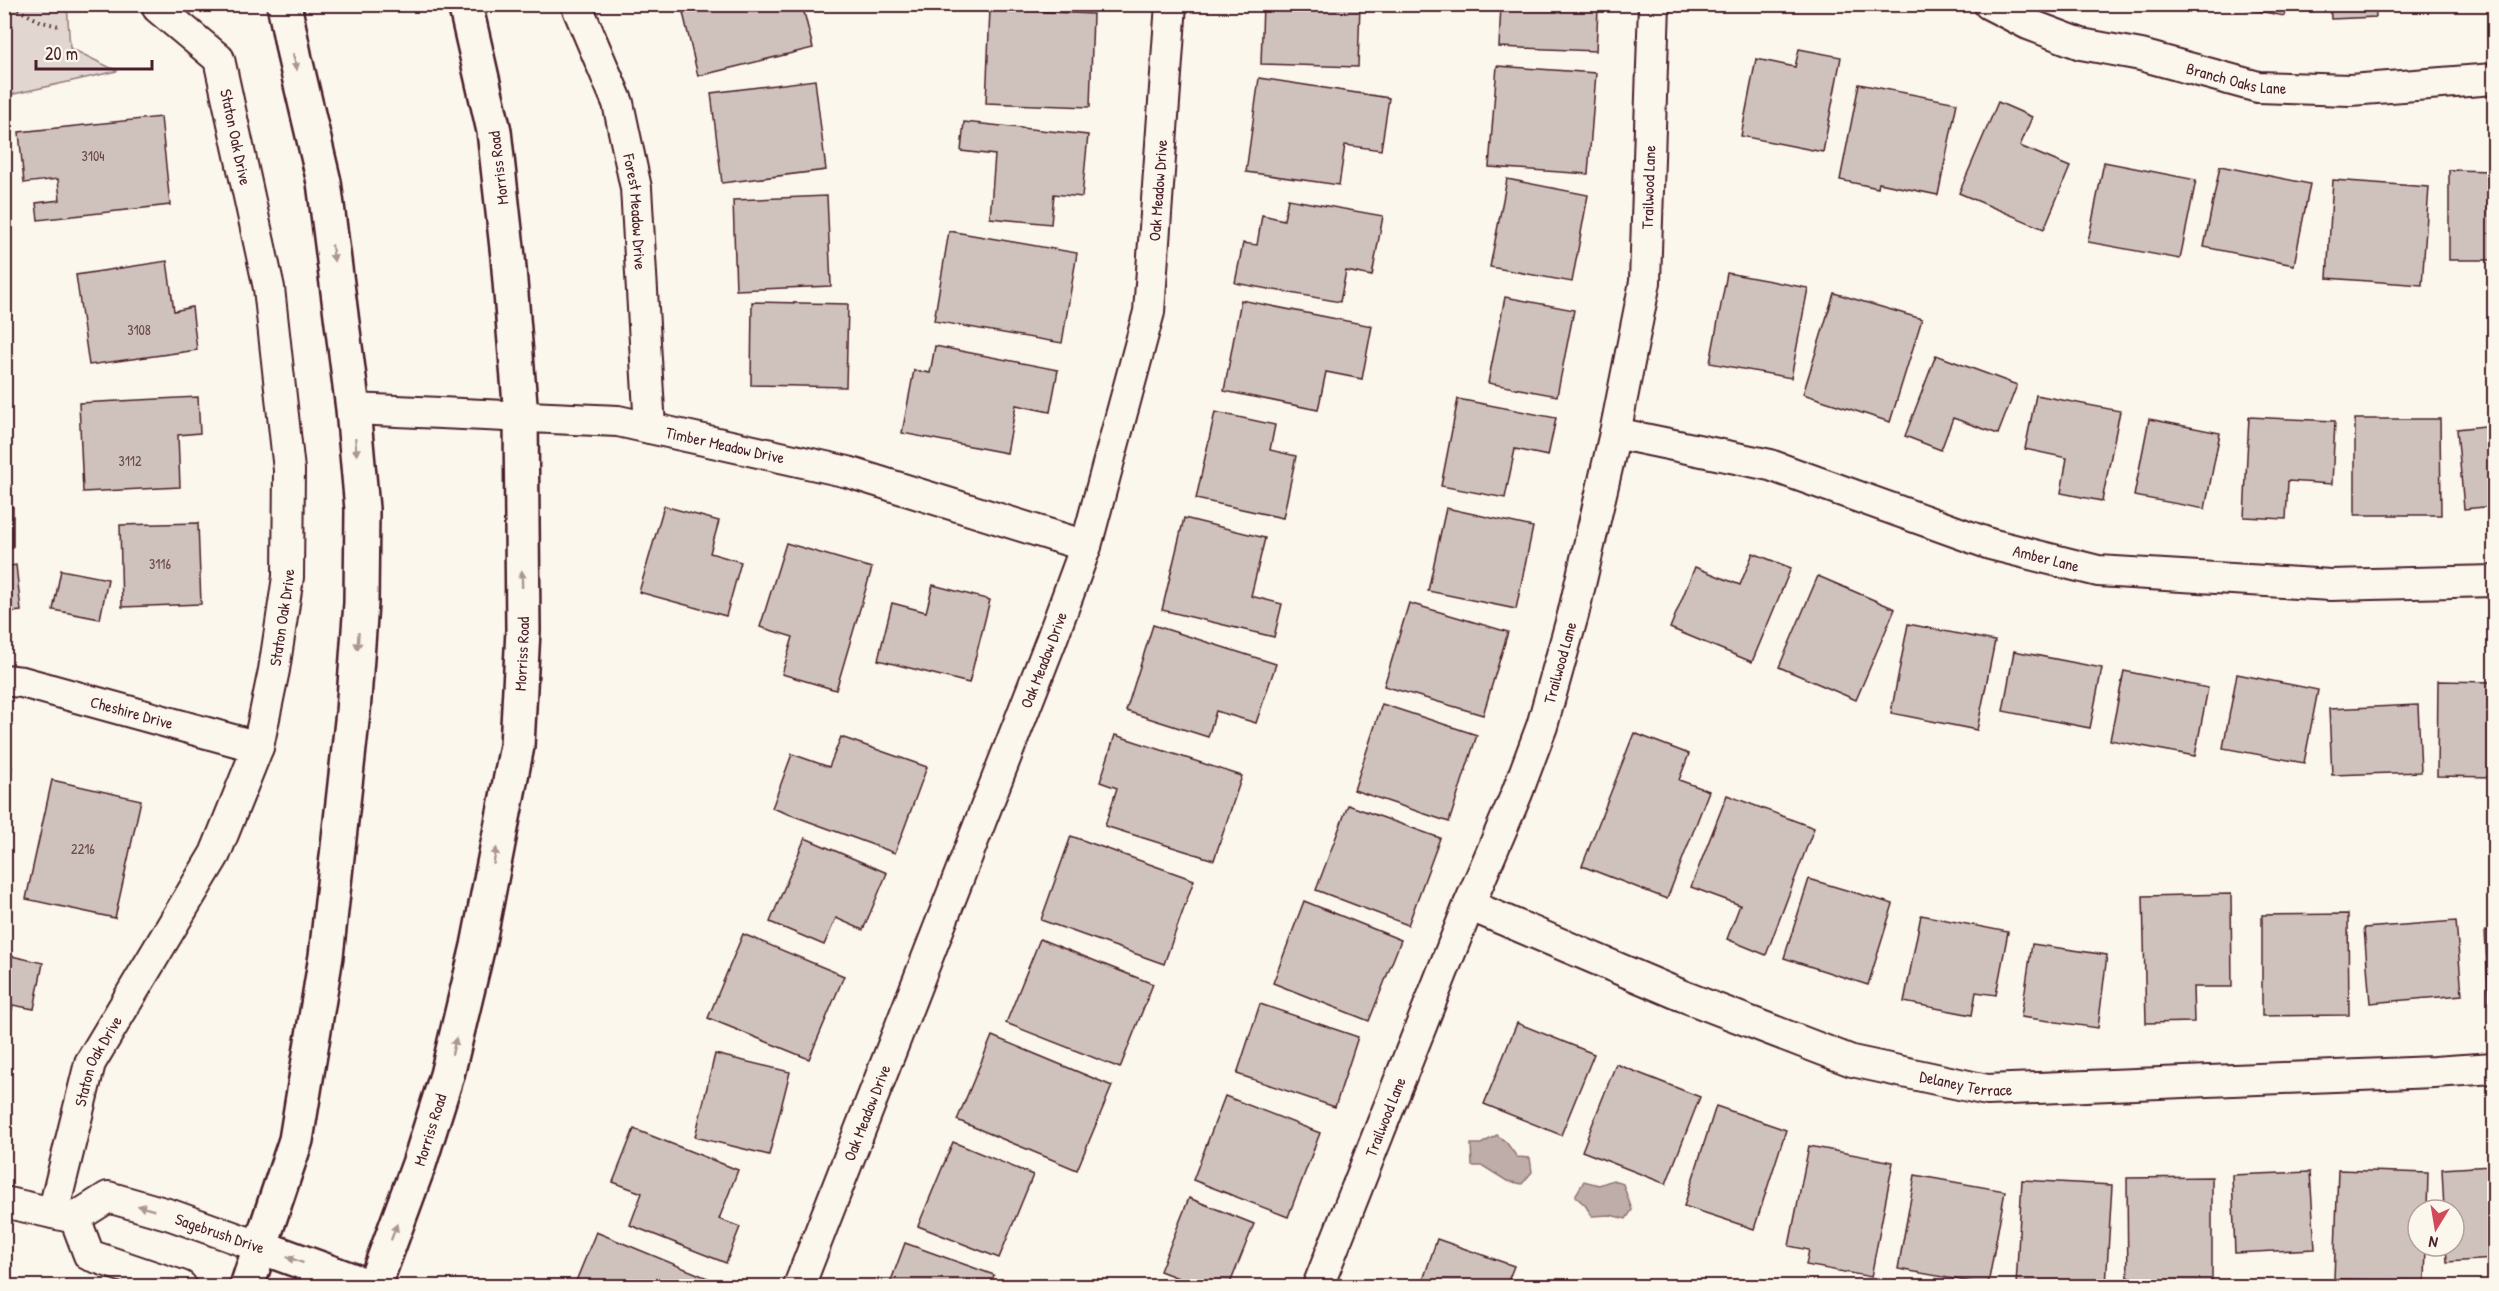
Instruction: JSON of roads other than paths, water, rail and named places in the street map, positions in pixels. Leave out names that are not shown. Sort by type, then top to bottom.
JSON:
[{"type":"main road","points":[[246,1287],[296,1140],[329,932],[353,712],[361,603],[362,508],[353,409],[324,182],[294,59],[284,4]]},
{"type":"main road","name":"Morriss Road","points":[[374,1287],[419,1164],[447,1075],[478,945],[517,746],[523,630],[521,416],[508,257],[494,132],[465,4]]},
{"type":"main road","name":"Sagebrush Drive","points":[[261,1247],[368,1287]]},
{"type":"street","name":"Forest Meadow Drive","points":[[576,4],[618,103],[636,188],[650,428]]},
{"type":"street","name":"Oak Meadow Drive","points":[[799,1287],[1086,546],[1149,312],[1171,4]]},
{"type":"street","name":"Trailwood Lane","points":[[1318,1287],[1469,905],[1517,793],[1542,726],[1573,615],[1616,433],[1645,282],[1654,4]]},
{"type":"street","name":"Branch Oaks Lane","points":[[1989,4],[2028,24],[2081,44],[2141,55],[2259,87],[2350,90],[2494,79]]},
{"type":"street","name":"Staton Oak Drive","points":[[64,1216],[90,1063],[215,854],[258,747],[274,670],[288,577],[290,470],[269,288],[219,58],[158,8]]},
{"type":"street","name":"Timber Meadow Drive","points":[[353,409],[618,422],[849,472],[1086,546]]},
{"type":"street","name":"Amber Lane","points":[[1616,433],[1770,465],[1990,544],[2098,571],[2331,585],[2494,581]]},
{"type":"street","name":"Cheshire Drive","points":[[4,681],[22,682],[258,747]]},
{"type":"street","name":"Delaney Terrace","points":[[1469,905],[1683,996],[1852,1061],[1987,1090],[2494,1068]]},
{"type":"street","name":"Sagebrush Drive","points":[[64,1216],[108,1197],[171,1215],[261,1247]]},
{"type":"street","points":[[4,1202],[64,1216],[89,1255],[181,1287]]}]
